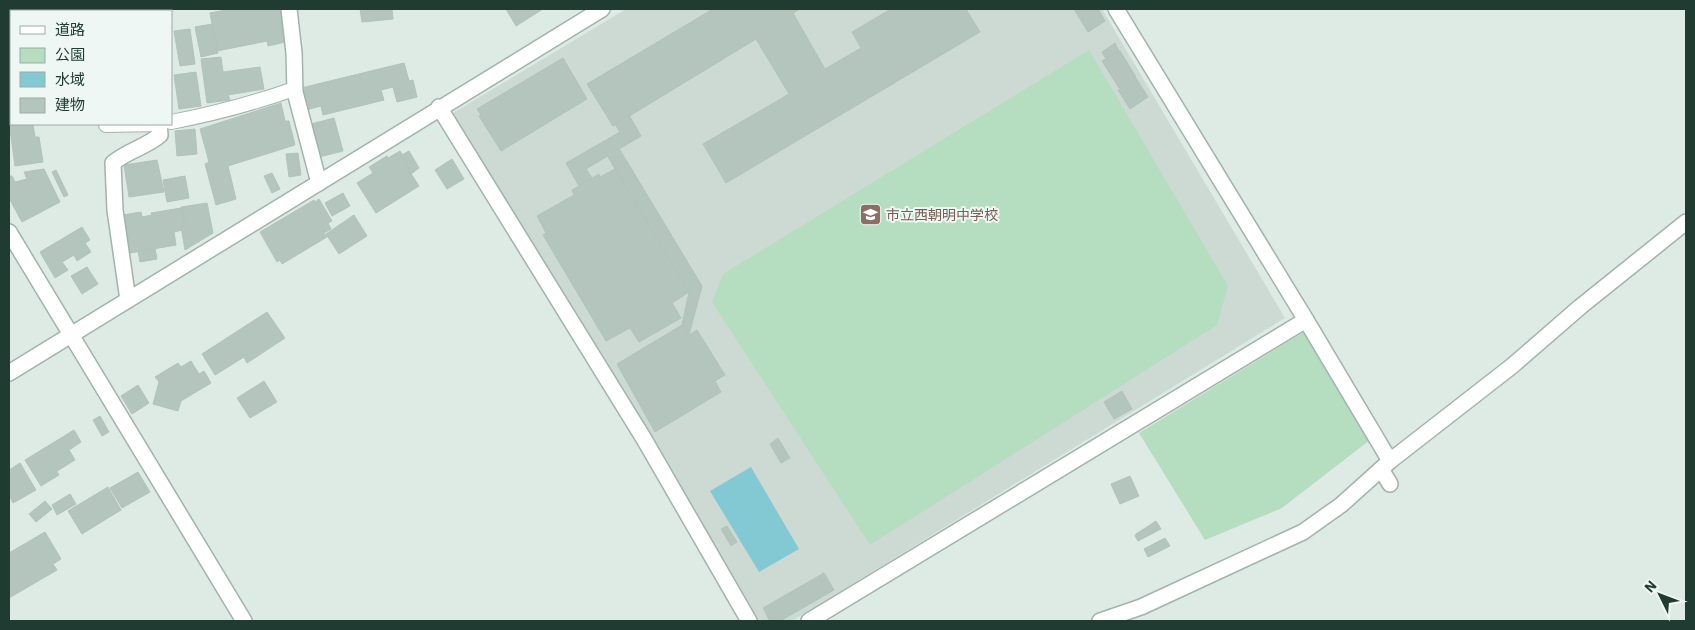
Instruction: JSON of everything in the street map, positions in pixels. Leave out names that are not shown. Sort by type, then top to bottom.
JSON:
[{"type":"street","points":[[289,9],[294,53],[294,89],[319,183]]},
{"type":"street","points":[[9,373],[319,183],[439,107],[602,9]]},
{"type":"street","points":[[1116,9],[1306,320],[1386,465],[1390,484]]},
{"type":"street","points":[[439,107],[644,438],[749,621]]},
{"type":"street","points":[[128,300],[115,210],[113,163],[160,135],[160,125]]},
{"type":"street","points":[[1100,621],[1140,607],[1303,532],[1341,505],[1386,465],[1512,366],[1580,307],[1686,222]]},
{"type":"street","points":[[9,232],[244,621]]},
{"type":"street","points":[[809,621],[1306,320]]},
{"type":"lane","points":[[172,122],[205,116],[294,89]]},
{"type":"shaded area","name":"市立西朝明中学校","points":[[626,9],[1102,9],[1285,318],[792,621],[759,621],[453,113]]},
{"type":"green space","points":[[1089,50],[1228,286],[1217,325],[870,545],[712,302],[723,274]]},
{"type":"green space","points":[[1304,332],[1370,440],[1282,508],[1205,540],[1139,433]]},
{"type":"water","points":[[751,467],[799,549],[759,572],[710,491]]},
{"type":"building","points":[[231,9],[282,9],[285,42],[268,46],[267,41],[217,51],[210,13]]},
{"type":"building","points":[[360,9],[392,9],[393,19],[362,22]]},
{"type":"building","points":[[506,9],[543,9],[516,26]]},
{"type":"building","points":[[713,9],[800,9],[793,13],[825,69],[861,48],[852,32],[891,9],[966,9],[980,32],[726,183],[703,144],[789,94],[756,39],[613,126],[587,84]]},
{"type":"building","points":[[1074,9],[1098,9],[1105,21],[1088,32]]},
{"type":"building","points":[[212,24],[218,53],[201,57],[195,27]]},
{"type":"building","points":[[190,29],[195,64],[180,66],[174,31]]},
{"type":"building","points":[[1115,43],[1119,51],[1106,59],[1102,52]]},
{"type":"building","points":[[1120,51],[1136,77],[1119,88],[1102,61]]},
{"type":"building","points":[[221,57],[223,72],[260,67],[264,89],[228,95],[230,100],[207,103],[201,59]]},
{"type":"building","points":[[563,58],[587,99],[501,151],[479,116],[481,115],[477,109]]},
{"type":"building","points":[[404,63],[409,81],[413,80],[417,97],[397,102],[393,87],[381,90],[384,100],[323,115],[321,106],[306,110],[301,88]]},
{"type":"building","points":[[196,72],[201,106],[179,109],[174,75]]},
{"type":"building","points":[[1136,78],[1148,97],[1130,109],[1118,90]]},
{"type":"building","points":[[10,86],[10,118],[9,87]]},
{"type":"building","points":[[281,103],[285,121],[289,121],[295,145],[228,166],[236,199],[216,205],[205,164],[209,162],[200,129]]},
{"type":"building","points":[[629,115],[641,136],[586,169],[592,178],[579,186],[566,163],[620,132],[615,124]]},
{"type":"building","points":[[334,118],[343,151],[319,157],[311,124]]},
{"type":"building","points":[[9,122],[10,125],[33,125],[35,137],[39,137],[43,162],[15,166]]},
{"type":"building","points":[[195,129],[197,154],[177,156],[175,131]]},
{"type":"building","points":[[620,150],[702,286],[689,335],[682,325],[689,292],[608,157]]},
{"type":"building","points":[[400,151],[406,161],[404,163],[419,186],[376,213],[357,183],[373,173],[369,167],[387,156],[388,158]]},
{"type":"building","points":[[409,151],[419,168],[411,174],[404,163],[406,161],[402,155]]},
{"type":"building","points":[[298,153],[301,175],[289,177],[286,154]]},
{"type":"building","points":[[452,159],[464,179],[447,189],[435,170]]},
{"type":"building","points":[[157,160],[164,192],[129,197],[124,165]]},
{"type":"building","points":[[44,169],[60,202],[22,222],[9,198],[9,176],[12,176],[15,182],[27,179],[24,172]]},
{"type":"building","points":[[615,169],[689,292],[672,303],[681,318],[639,342],[630,328],[606,341],[543,235],[546,233],[537,216],[574,195],[572,190],[599,174],[600,177]]},
{"type":"building","points":[[56,170],[68,195],[64,197],[52,172]]},
{"type":"building","points":[[272,173],[280,189],[272,193],[264,176]]},
{"type":"building","points":[[185,176],[189,198],[167,202],[163,180]]},
{"type":"building","points":[[343,193],[350,206],[332,216],[325,203]]},
{"type":"building","points":[[319,199],[332,221],[328,223],[331,229],[324,233],[327,237],[282,264],[280,260],[277,262],[260,232],[314,200],[315,202]]},
{"type":"building","points":[[207,203],[213,233],[185,250],[181,226],[185,225],[181,207]]},
{"type":"building","points":[[181,208],[185,225],[181,226],[182,230],[174,232],[176,245],[130,253],[123,215],[141,212],[142,217],[152,215],[151,213]]},
{"type":"building","points":[[354,215],[367,236],[339,254],[326,234]]},
{"type":"building","points":[[82,227],[90,240],[85,243],[91,252],[77,261],[74,255],[62,262],[68,270],[55,278],[40,252]]},
{"type":"building","points":[[155,248],[157,259],[140,262],[138,251]]},
{"type":"building","points":[[87,267],[98,284],[82,294],[71,276]]},
{"type":"building","points":[[267,312],[285,338],[247,363],[244,357],[215,375],[202,354]]},
{"type":"building","points":[[682,325],[689,335],[697,330],[725,375],[715,381],[721,392],[655,432],[617,364]]},
{"type":"building","points":[[191,361],[199,374],[204,371],[211,383],[181,401],[178,411],[153,404],[159,382],[155,377],[178,363],[181,367]]},
{"type":"building","points":[[264,381],[277,402],[250,418],[237,398]]},
{"type":"building","points":[[138,385],[149,403],[132,414],[121,396]]},
{"type":"building","points":[[1122,391],[1132,409],[1114,419],[1104,402]]},
{"type":"building","points":[[100,416],[109,432],[102,436],[93,420]]},
{"type":"building","points":[[74,430],[81,442],[69,450],[75,460],[57,471],[59,475],[41,486],[25,460]]},
{"type":"building","points":[[778,438],[790,458],[781,463],[770,444]]},
{"type":"building","points":[[20,463],[36,490],[13,503],[9,495],[9,470]]},
{"type":"building","points":[[138,472],[150,492],[122,508],[110,488]]},
{"type":"building","points":[[1130,476],[1139,496],[1120,504],[1111,484]]},
{"type":"building","points":[[108,487],[121,510],[82,534],[68,511]]},
{"type":"building","points":[[70,494],[76,504],[57,515],[52,505]]},
{"type":"building","points":[[45,501],[52,509],[36,522],[29,514]]},
{"type":"building","points":[[1156,521],[1161,529],[1138,541],[1135,536],[1136,534]]},
{"type":"building","points":[[727,526],[737,542],[731,546],[721,529]]},
{"type":"building","points":[[45,532],[61,559],[53,564],[57,570],[9,598],[9,553]]},
{"type":"building","points":[[1165,538],[1170,546],[1148,557],[1144,549]]},
{"type":"building","points":[[824,573],[834,590],[780,621],[770,621],[763,608]]},
{"type":"place","name":"市立西朝明中学校","points":[[870,215]]}]
